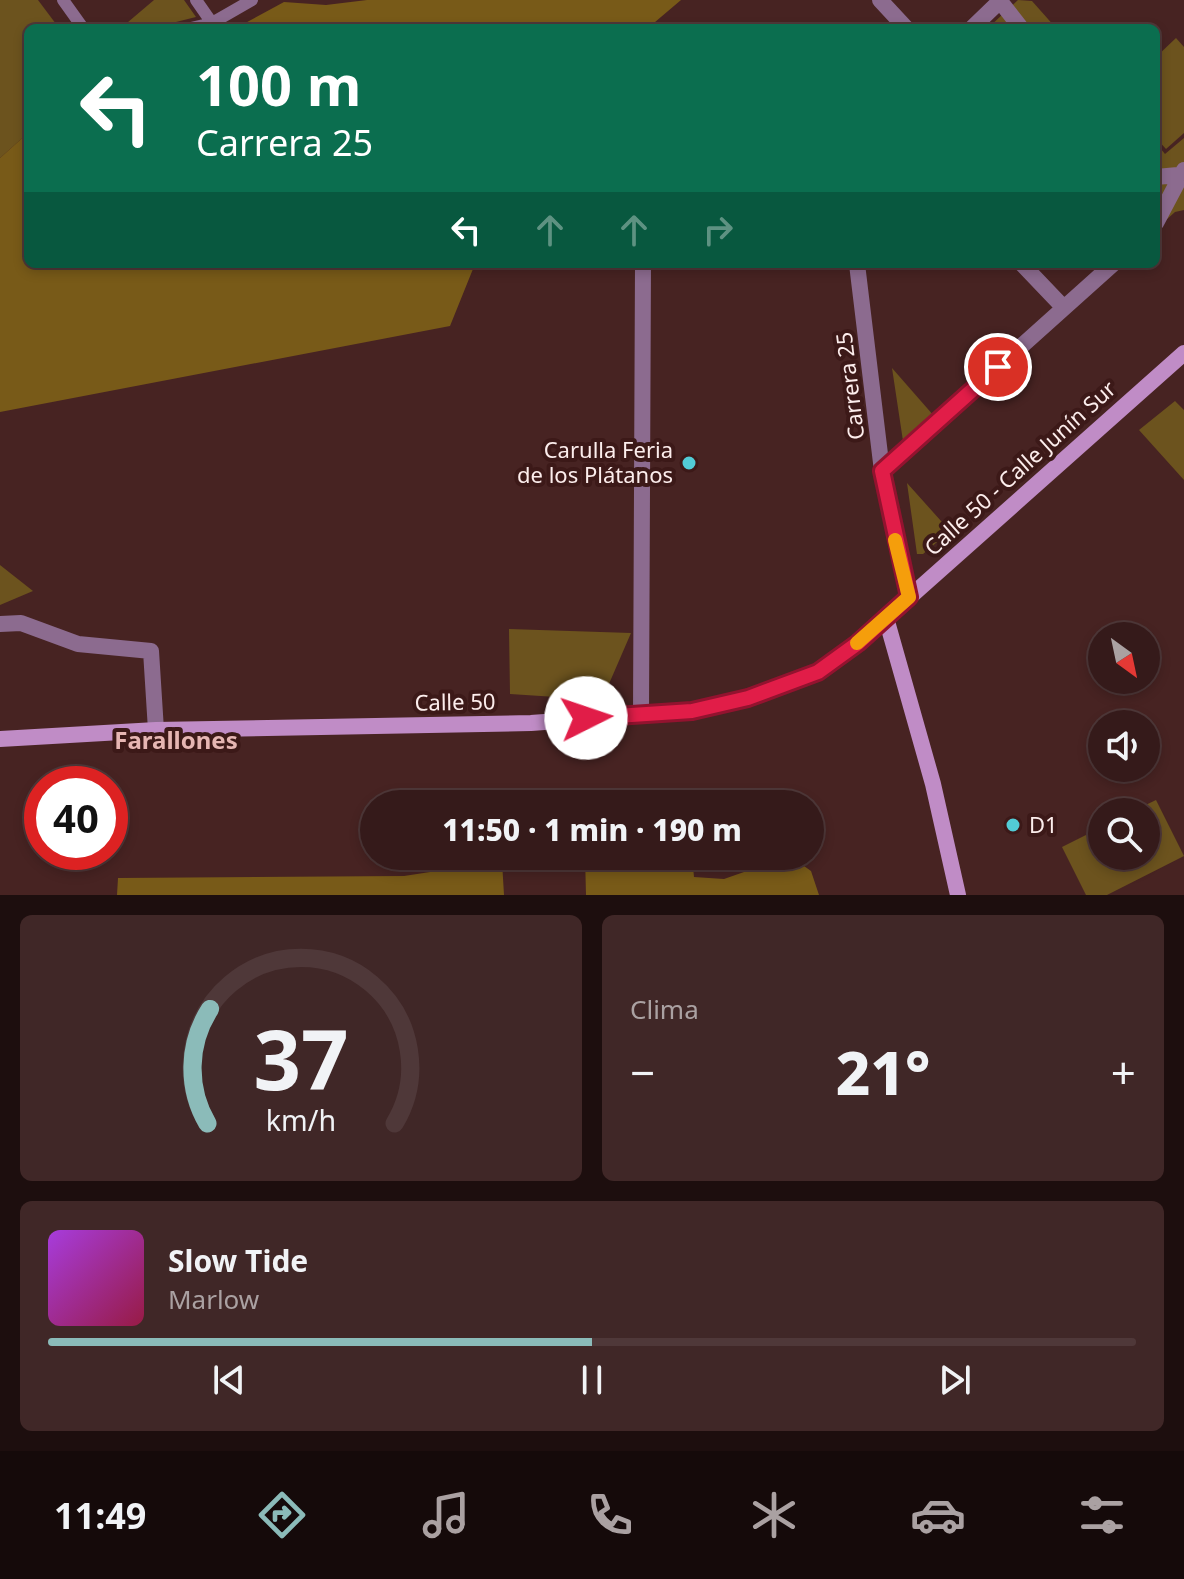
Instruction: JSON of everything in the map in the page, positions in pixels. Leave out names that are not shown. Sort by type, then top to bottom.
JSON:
[{"type":"street","points":[[880,0],[902,24]]},
{"type":"street","points":[[976,24],[1001,0],[1018,24]]},
{"type":"street","points":[[1160,176],[1181,172]]},
{"type":"street","points":[[1160,215],[1181,172]]},
{"type":"street","points":[[641,714],[643,268]]},
{"type":"street","name":"Carrera 25","points":[[857,268],[882,471],[909,597]]},
{"type":"street","points":[[1026,268],[1064,308]]},
{"type":"street","points":[[882,471],[1109,268]]},
{"type":"street","name":"Calle 50 - Calle Junín Sur","points":[[886,618],[1184,353]]},
{"type":"street","points":[[886,618],[933,784],[958,895]]},
{"type":"street","name":"Calle 50","points":[[0,739],[156,730],[531,723],[692,711],[748,698],[818,672],[886,618]]},
{"type":"street","points":[[0,624],[21,623],[78,644],[151,651],[156,730]]},
{"type":"lane","points":[[63,0],[80,24]]},
{"type":"lane","points":[[196,0],[212,23]]},
{"type":"lane","points":[[208,24],[252,0]]},
{"type":"shaded area","points":[[0,0],[38,0],[56,24],[24,24],[24,137],[0,158]]},
{"type":"shaded area","points":[[154,0],[184,0],[196,17],[168,24],[126,24]]},
{"type":"shaded area","points":[[367,0],[681,0],[653,24],[243,24],[284,2],[326,5]]},
{"type":"shaded area","points":[[1018,0],[1032,1],[1052,24],[992,24]]},
{"type":"shaded area","points":[[1176,38],[1184,47],[1184,133],[1166,149],[1160,142],[1160,53]]},
{"type":"shaded area","points":[[24,137],[24,268],[473,268],[450,326],[0,412],[0,158]]},
{"type":"shaded area","points":[[1184,138],[1184,210],[1175,212],[1160,225],[1160,148],[1165,154]]},
{"type":"shaded area","points":[[892,368],[934,416],[907,441],[903,441]]},
{"type":"shaded area","points":[[1175,401],[1184,410],[1184,480],[1139,430]]},
{"type":"shaded area","points":[[907,483],[950,531],[923,554],[917,554]]},
{"type":"shaded area","points":[[0,565],[33,591],[0,605]]},
{"type":"shaded area","points":[[509,629],[631,633],[602,700],[510,694]]},
{"type":"shaded area","points":[[1160,808],[1184,856],[1160,868]]},
{"type":"shaded area","points":[[1088,834],[1088,870],[1156,870],[1107,895],[1086,895],[1062,847]]},
{"type":"shaded area","points":[[443,870],[503,870],[504,895],[117,895],[118,878],[404,876]]},
{"type":"shaded area","points":[[585,870],[693,870],[694,877],[724,879],[750,870],[810,870],[819,895],[586,895]]},
{"type":"slow traffic","points":[[857,643],[909,597],[895,540]]},
{"type":"place","name":"Carulla Feria de los Plátanos","points":[[689,463]]},
{"type":"place","name":"D1","points":[[1013,825]]},
{"type":"district","name":"Farallones","points":[[176,741]]},
{"type":"route","points":[[586,718],[692,711],[748,698],[818,672],[858,643],[909,597],[897,554],[882,471],[998,367]]}]
